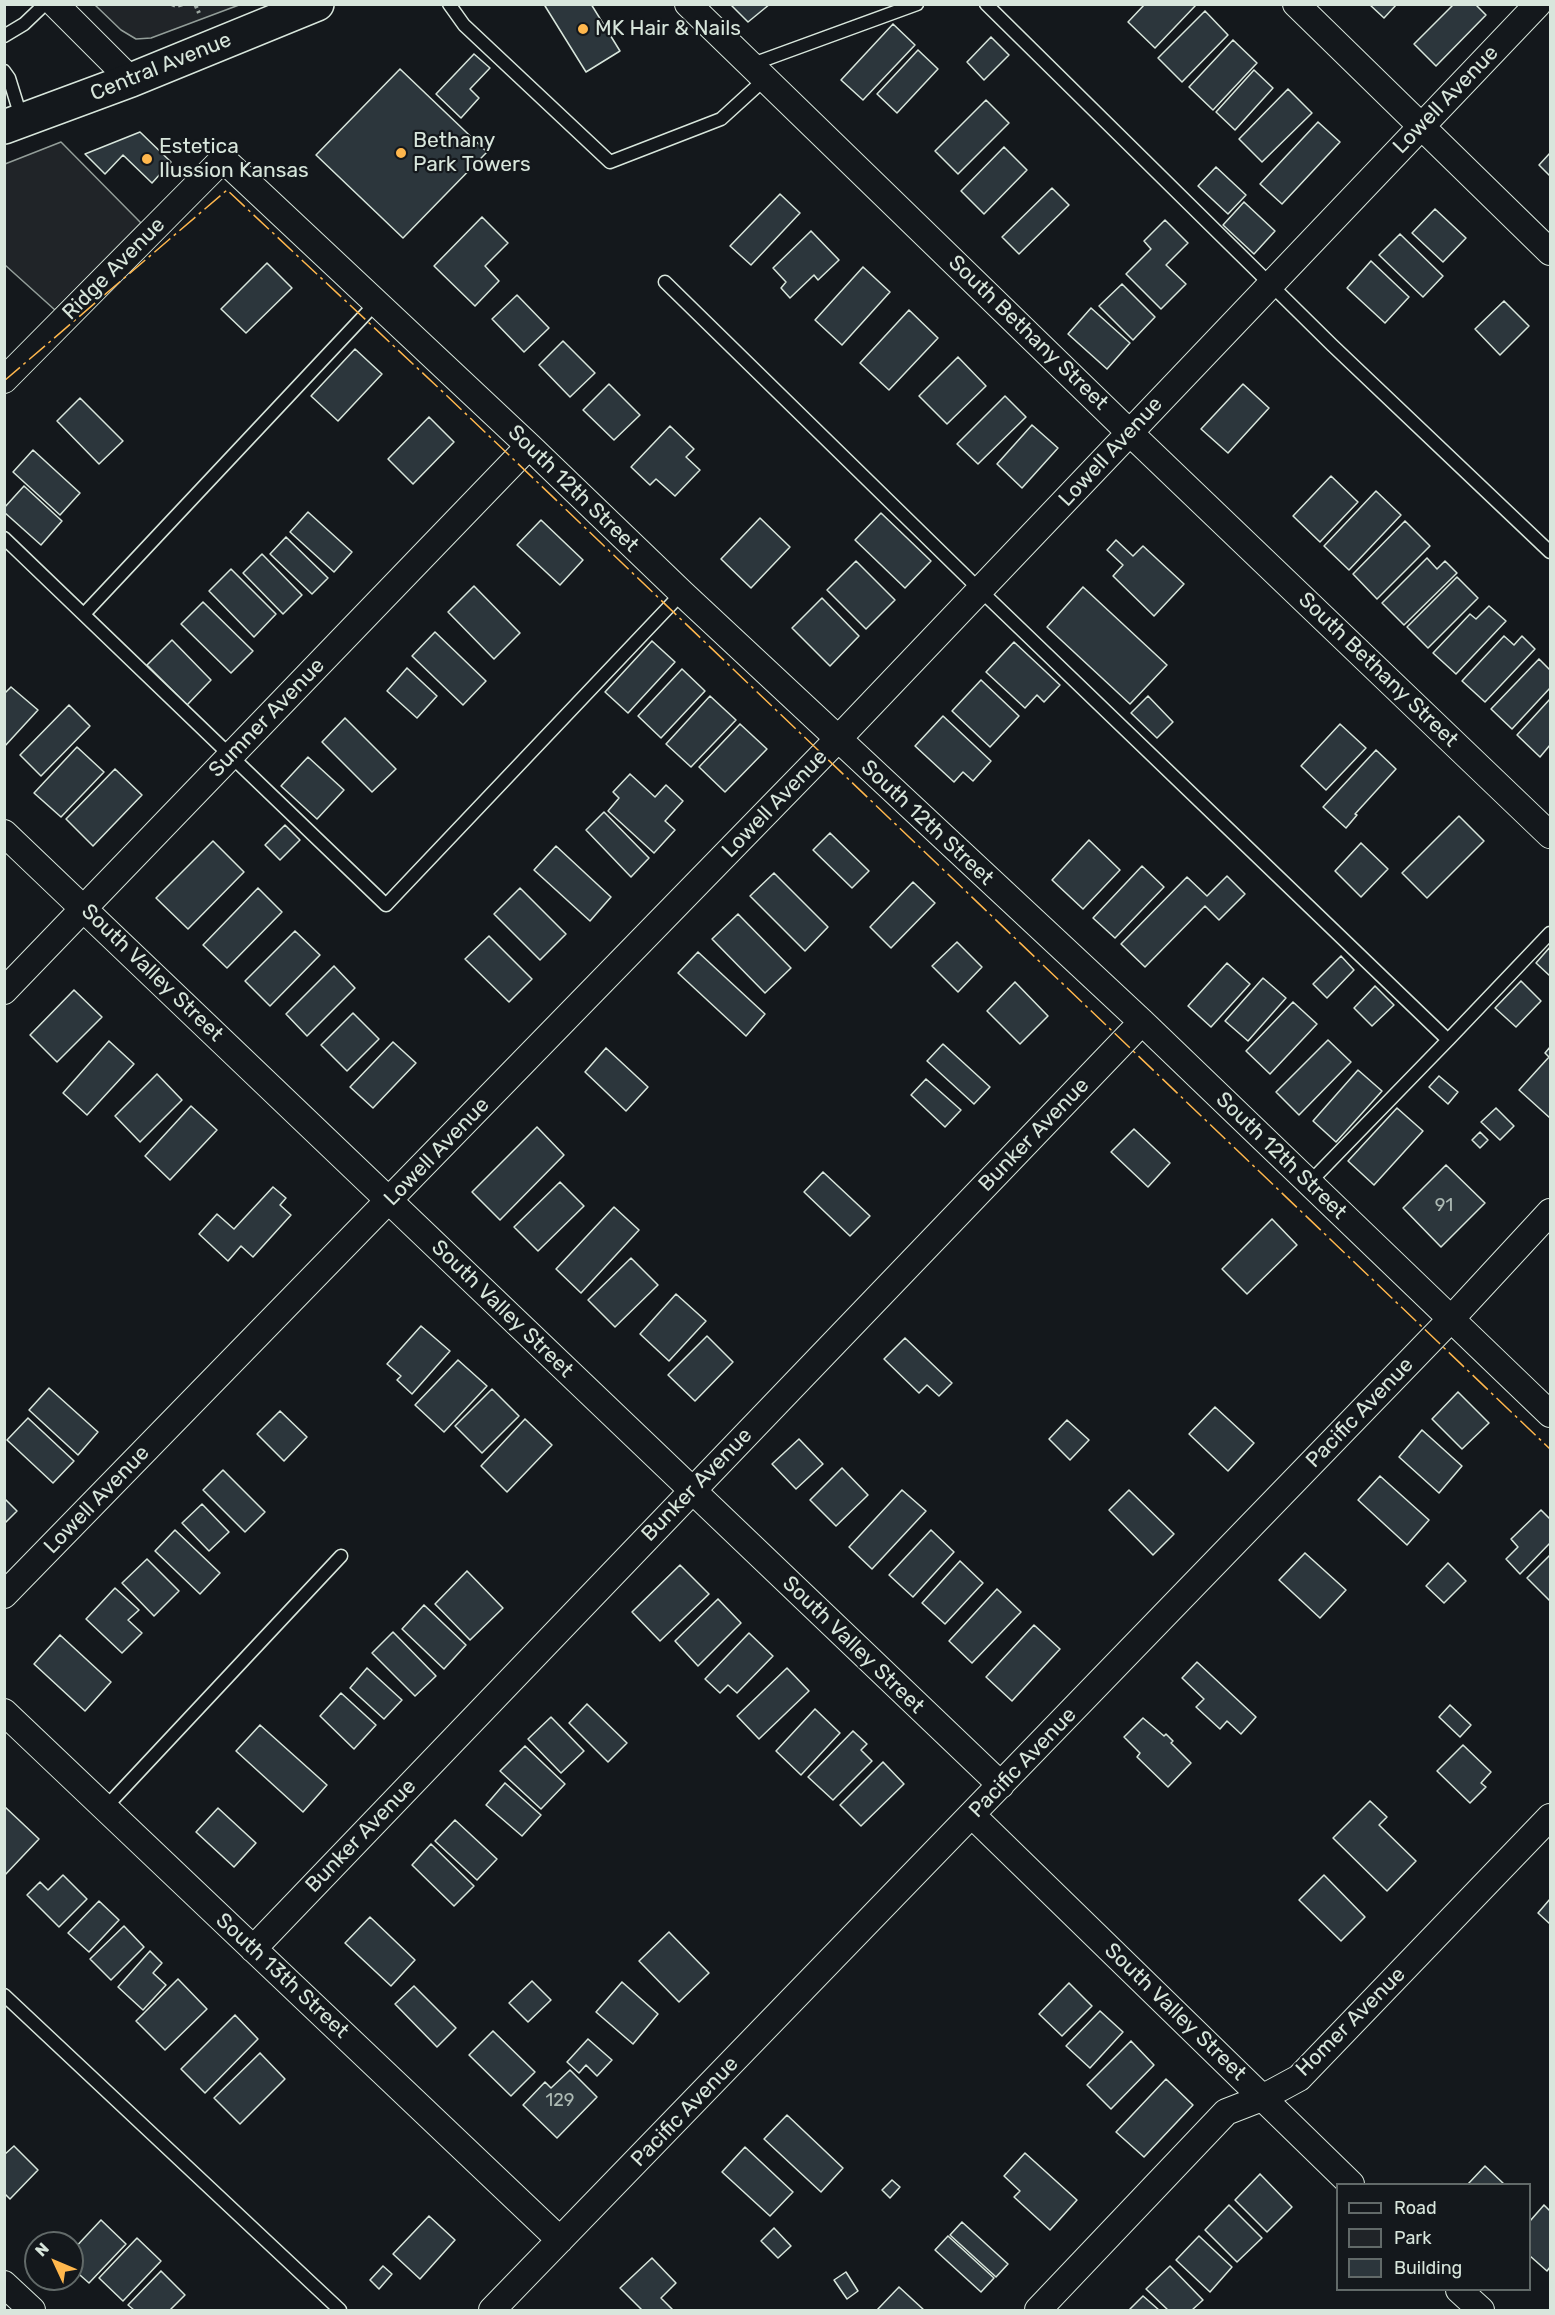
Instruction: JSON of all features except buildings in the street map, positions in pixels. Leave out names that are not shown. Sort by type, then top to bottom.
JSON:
[{"type":"main road","name":"Central Avenue","points":[[13,124],[131,80],[317,4]]},
{"type":"street","points":[[55,4],[131,80]]},
{"type":"street","name":"South Bethany Street","points":[[688,4],[1129,432],[1551,835]]},
{"type":"street","points":[[1296,4],[1551,252]]},
{"type":"street","name":"Lowell Avenue","points":[[4,1595],[838,739],[1538,4]]},
{"type":"street","name":"South 12th Street","points":[[223,159],[682,593],[1142,1022],[1551,1414]]},
{"type":"street","name":"Ridge Avenue","points":[[4,380],[223,159]]},
{"type":"street","name":"Sumner Avenue","points":[[4,991],[529,446]]},
{"type":"street","name":"South Valley Street","points":[[4,833],[1001,1785]]},
{"type":"street","name":"Bunker Avenue","points":[[253,1949],[1142,1022]]},
{"type":"street","name":"Pacific Avenue","points":[[492,2310],[1451,1319],[1551,1212]]},
{"type":"street","name":"South 13th Street","points":[[4,1712],[561,2240]]},
{"type":"street","name":"South Valley Street","points":[[972,1815],[1350,2183]]},
{"type":"street","name":"Homer Avenue","points":[[1038,2310],[1226,2112],[1299,2078],[1551,1817]]},
{"type":"street","points":[[4,2284],[33,2310]]},
{"type":"street","points":[[1461,2291],[1480,2310]]},
{"type":"lane","points":[[4,36],[24,24],[45,4]]},
{"type":"lane","points":[[449,4],[464,25],[610,162],[721,119],[758,72],[917,4]]},
{"type":"lane","points":[[986,4],[1341,352],[1551,552]]},
{"type":"lane","points":[[4,71],[9,78],[13,124]]},
{"type":"lane","points":[[665,282],[980,590],[1448,1040]]},
{"type":"lane","points":[[84,614],[376,303]]},
{"type":"lane","points":[[4,538],[386,904],[682,593]]},
{"type":"lane","points":[[1309,1183],[1551,933]]},
{"type":"lane","points":[[105,1808],[341,1557]]},
{"type":"lane","points":[[4,1995],[340,2310]]},
{"type":"path","points":[[171,4],[176,6],[184,4]]},
{"type":"path","points":[[195,4],[199,13]]},
{"type":"green space","points":[[95,5],[239,5],[151,38],[136,39],[121,30]]},
{"type":"green space","points":[[61,142],[141,223],[55,310],[5,265],[5,164]]},
{"type":"power","points":[[4,381],[227,190],[444,393],[1550,1449]]},
{"type":"place","name":"MK Hair & Nails","points":[[583,29]]},
{"type":"place","name":"Bethany Park Towers","points":[[401,153]]},
{"type":"place","name":"Estetica Ilussion Kansas","points":[[147,159]]}]
